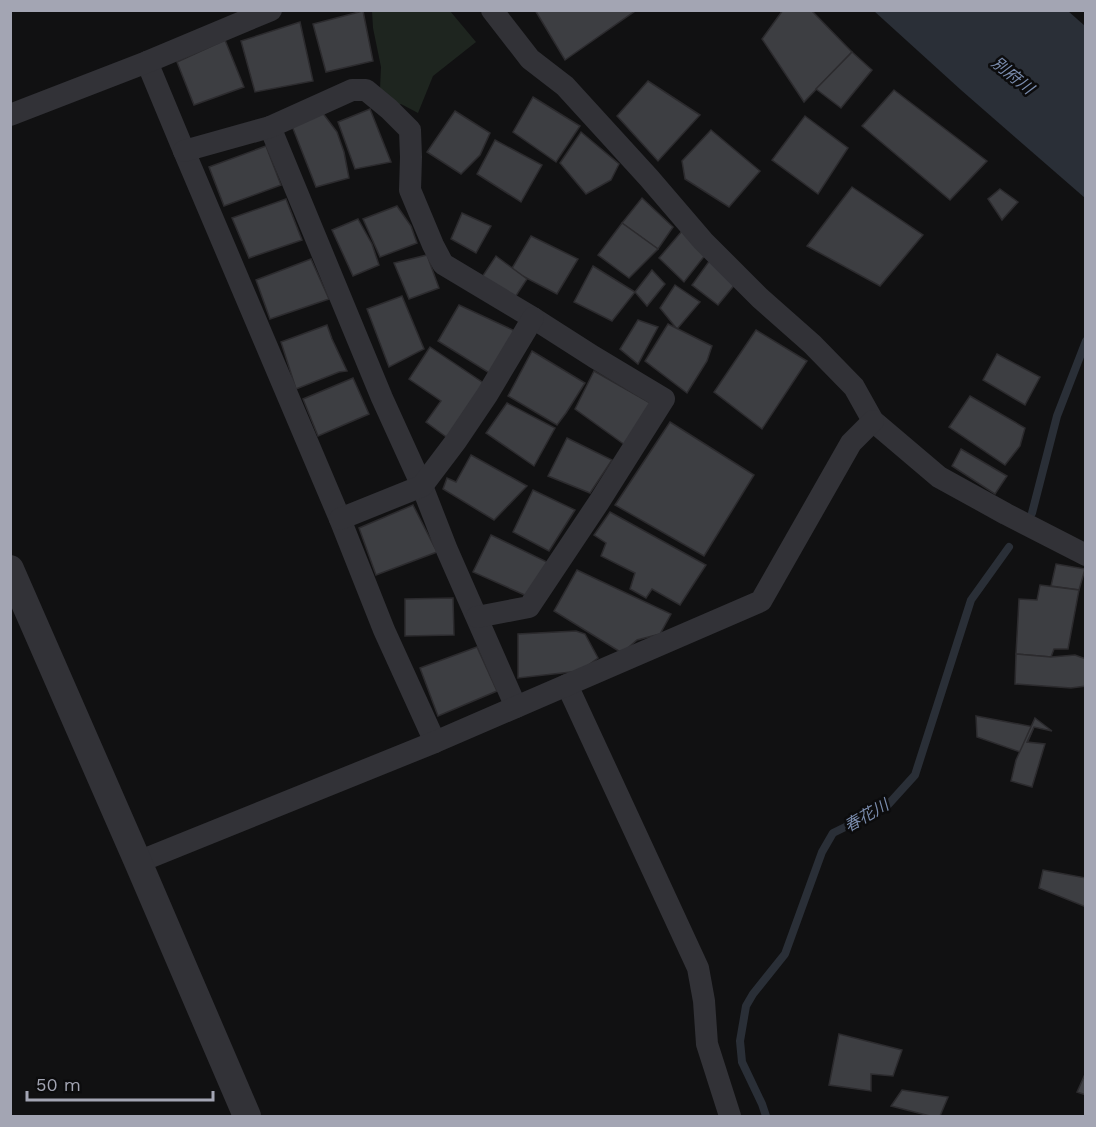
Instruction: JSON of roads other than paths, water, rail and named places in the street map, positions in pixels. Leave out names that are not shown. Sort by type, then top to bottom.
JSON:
[{"type":"street","points":[[10,116],[271,10]]},
{"type":"street","points":[[492,10],[530,59],[565,86],[703,241],[854,387],[873,421],[939,477],[1086,555]]},
{"type":"street","points":[[147,62],[340,519],[384,630],[435,742]]},
{"type":"street","points":[[184,151],[270,128],[352,90],[366,90],[410,130],[410,190],[443,264],[664,399],[529,607],[477,617]]},
{"type":"street","points":[[270,128],[382,398],[516,707]]},
{"type":"street","points":[[340,519],[422,486],[487,395],[533,318]]},
{"type":"street","points":[[138,862],[435,742],[761,601],[851,442],[873,421]]},
{"type":"street","points":[[10,569],[246,1116]]},
{"type":"street","points":[[567,685],[698,968],[704,1001],[707,1044],[730,1116]]},
{"type":"water","name":"別府川","points":[[874,11],[1068,11],[1085,26],[1085,198],[961,90]]},
{"type":"waterway","name":"春花川","points":[[1032,513],[1057,416],[1086,341]]},
{"type":"waterway","name":"春花川","points":[[766,1116],[742,1062],[740,1041],[746,1006],[785,954],[822,852],[833,833],[886,807],[915,775],[971,600],[1009,547]]}]
